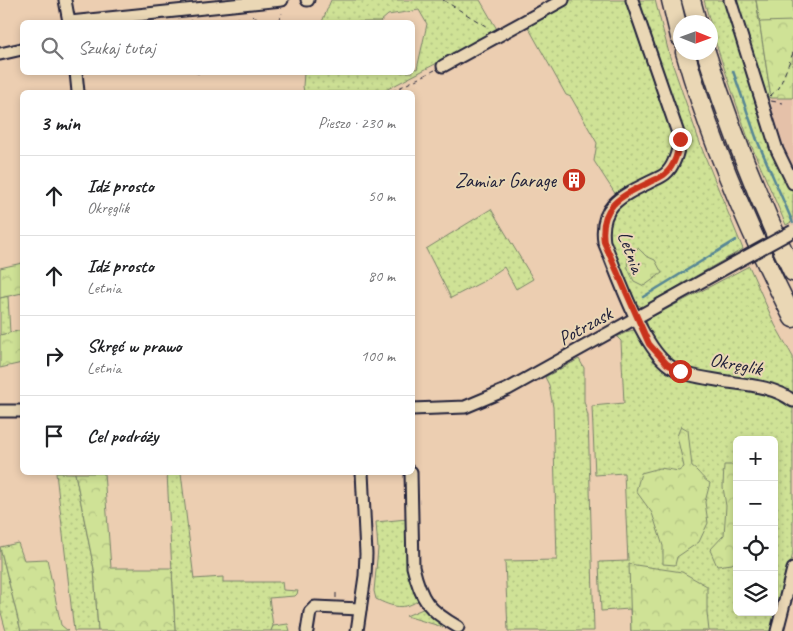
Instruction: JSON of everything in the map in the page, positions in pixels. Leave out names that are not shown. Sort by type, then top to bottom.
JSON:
[{"type":"highway","points":[[671,0],[675,15]]},
{"type":"highway","points":[[691,0],[696,15]]},
{"type":"highway","points":[[688,60],[739,204],[793,318]]},
{"type":"highway","points":[[709,60],[749,172],[793,272]]},
{"type":"street","points":[[65,0],[69,20]]},
{"type":"street","points":[[88,20],[282,0]]},
{"type":"street","points":[[443,66],[563,0]]},
{"type":"street","name":"Letnia","points":[[632,0],[680,139],[676,158],[666,174],[634,190],[616,202],[606,214],[602,229],[604,242],[637,319]]},
{"type":"street","points":[[730,0],[777,150],[793,183]]},
{"type":"street","points":[[0,54],[20,49]]},
{"type":"street","points":[[76,75],[78,90]]},
{"type":"street","name":"Potrzask","points":[[415,409],[465,407],[508,389],[793,231]]},
{"type":"street","name":"Okręglik","points":[[637,319],[649,344],[667,364],[680,371],[776,391],[793,401]]},
{"type":"street","points":[[0,411],[20,411]]},
{"type":"street","points":[[357,631],[365,576],[366,554],[362,475]]},
{"type":"street","points":[[411,475],[413,567],[420,593],[440,617],[458,627]]},
{"type":"street","points":[[777,631],[793,569]]},
{"type":"street","points":[[307,631],[310,612],[315,608],[360,609]]},
{"type":"path","points":[[443,0],[501,35]]},
{"type":"path","points":[[280,20],[282,12]]},
{"type":"path","points":[[252,16],[265,20]]},
{"type":"path","points":[[771,96],[779,88],[793,53]]},
{"type":"path","points":[[395,90],[443,66]]},
{"type":"path","points":[[772,101],[783,103]]},
{"type":"shaded area","points":[[771,98],[793,98],[793,170],[780,148],[774,125]]},
{"type":"green space","points":[[331,0],[480,0],[498,31],[415,75],[427,24],[419,10],[388,15],[382,20],[323,20]]},
{"type":"green space","points":[[571,0],[628,0],[674,136],[673,152],[670,161],[664,168],[650,179],[616,195],[594,161],[597,143],[571,97],[566,95],[527,25]]},
{"type":"green space","points":[[637,0],[655,0],[670,57],[702,149],[743,249],[642,307],[634,303],[607,241],[607,221],[616,206],[671,175],[680,163],[683,154],[682,141]]},
{"type":"green space","points":[[704,0],[728,0],[793,187],[793,221],[786,225],[748,138],[718,50],[718,15],[708,15]]},
{"type":"green space","points":[[734,0],[756,0],[771,98],[764,95]]},
{"type":"green space","points":[[756,0],[793,0],[793,98],[771,98]]},
{"type":"green space","points":[[756,0],[793,0],[793,21],[760,22]]},
{"type":"green space","points":[[304,75],[414,75],[386,90],[304,90]]},
{"type":"green space","points":[[491,209],[533,279],[516,289],[504,267],[482,282],[451,298],[426,249]]},
{"type":"green space","points":[[638,248],[646,256],[655,260],[662,273],[644,286],[634,281],[627,263],[630,256]]},
{"type":"green space","points":[[20,263],[20,293],[0,298],[0,268]]},
{"type":"green space","points":[[749,266],[775,325],[793,357],[793,396],[784,387],[675,366],[663,355],[650,335],[646,320]]},
{"type":"green space","points":[[8,296],[10,333],[0,335],[0,298]]},
{"type":"green space","points":[[20,330],[20,363],[0,368],[0,335]]},
{"type":"green space","points":[[635,330],[653,361],[668,372],[761,389],[793,404],[793,553],[775,631],[631,631],[630,609],[601,611],[599,562],[628,561],[624,473],[595,475],[592,406],[624,403],[621,341],[617,337]]},
{"type":"green space","points":[[579,359],[584,368],[584,401],[588,416],[594,631],[508,631],[505,561],[557,560],[553,407],[549,385],[545,377]]},
{"type":"green space","points":[[681,426],[688,430],[692,467],[710,483],[705,502],[708,523],[699,542],[677,557],[675,565],[663,564],[663,546],[652,513],[636,491],[641,473],[660,468],[679,471],[684,467],[677,436]]},
{"type":"green space","points":[[724,465],[733,465],[733,563],[717,566],[710,550],[724,535],[726,506],[723,487]]},
{"type":"green space","points":[[56,475],[75,475],[94,569],[98,631],[74,631]]},
{"type":"green space","points":[[75,475],[104,475],[111,568],[172,568],[175,631],[98,631],[94,569]]},
{"type":"green space","points":[[167,475],[181,475],[194,579],[223,577],[223,582],[282,582],[283,590],[298,591],[295,596],[269,598],[273,626],[271,631],[175,631]]},
{"type":"green space","points":[[407,519],[420,599],[409,605],[393,606],[376,599],[374,591],[378,549],[376,522]]},
{"type":"green space","points":[[18,543],[24,560],[47,559],[61,625],[68,631],[21,631],[0,547]]},
{"type":"green space","points":[[0,547],[21,631],[6,631],[0,609]]},
{"type":"green space","points":[[629,564],[682,572],[707,586],[709,631],[631,631]]},
{"type":"green space","points":[[425,608],[453,630],[406,616]]},
{"type":"green space","points":[[288,624],[290,631],[271,631],[273,626]]},
{"type":"waterway","points":[[733,71],[757,140],[793,223]]},
{"type":"waterway","points":[[643,297],[736,240]]},
{"type":"place","name":"Zamiar Garage","points":[[574,180]]},
{"type":"route","points":[[680,139],[676,158],[666,174],[634,190],[616,202],[606,214],[602,229],[604,242],[649,344],[667,364],[680,371]]}]
